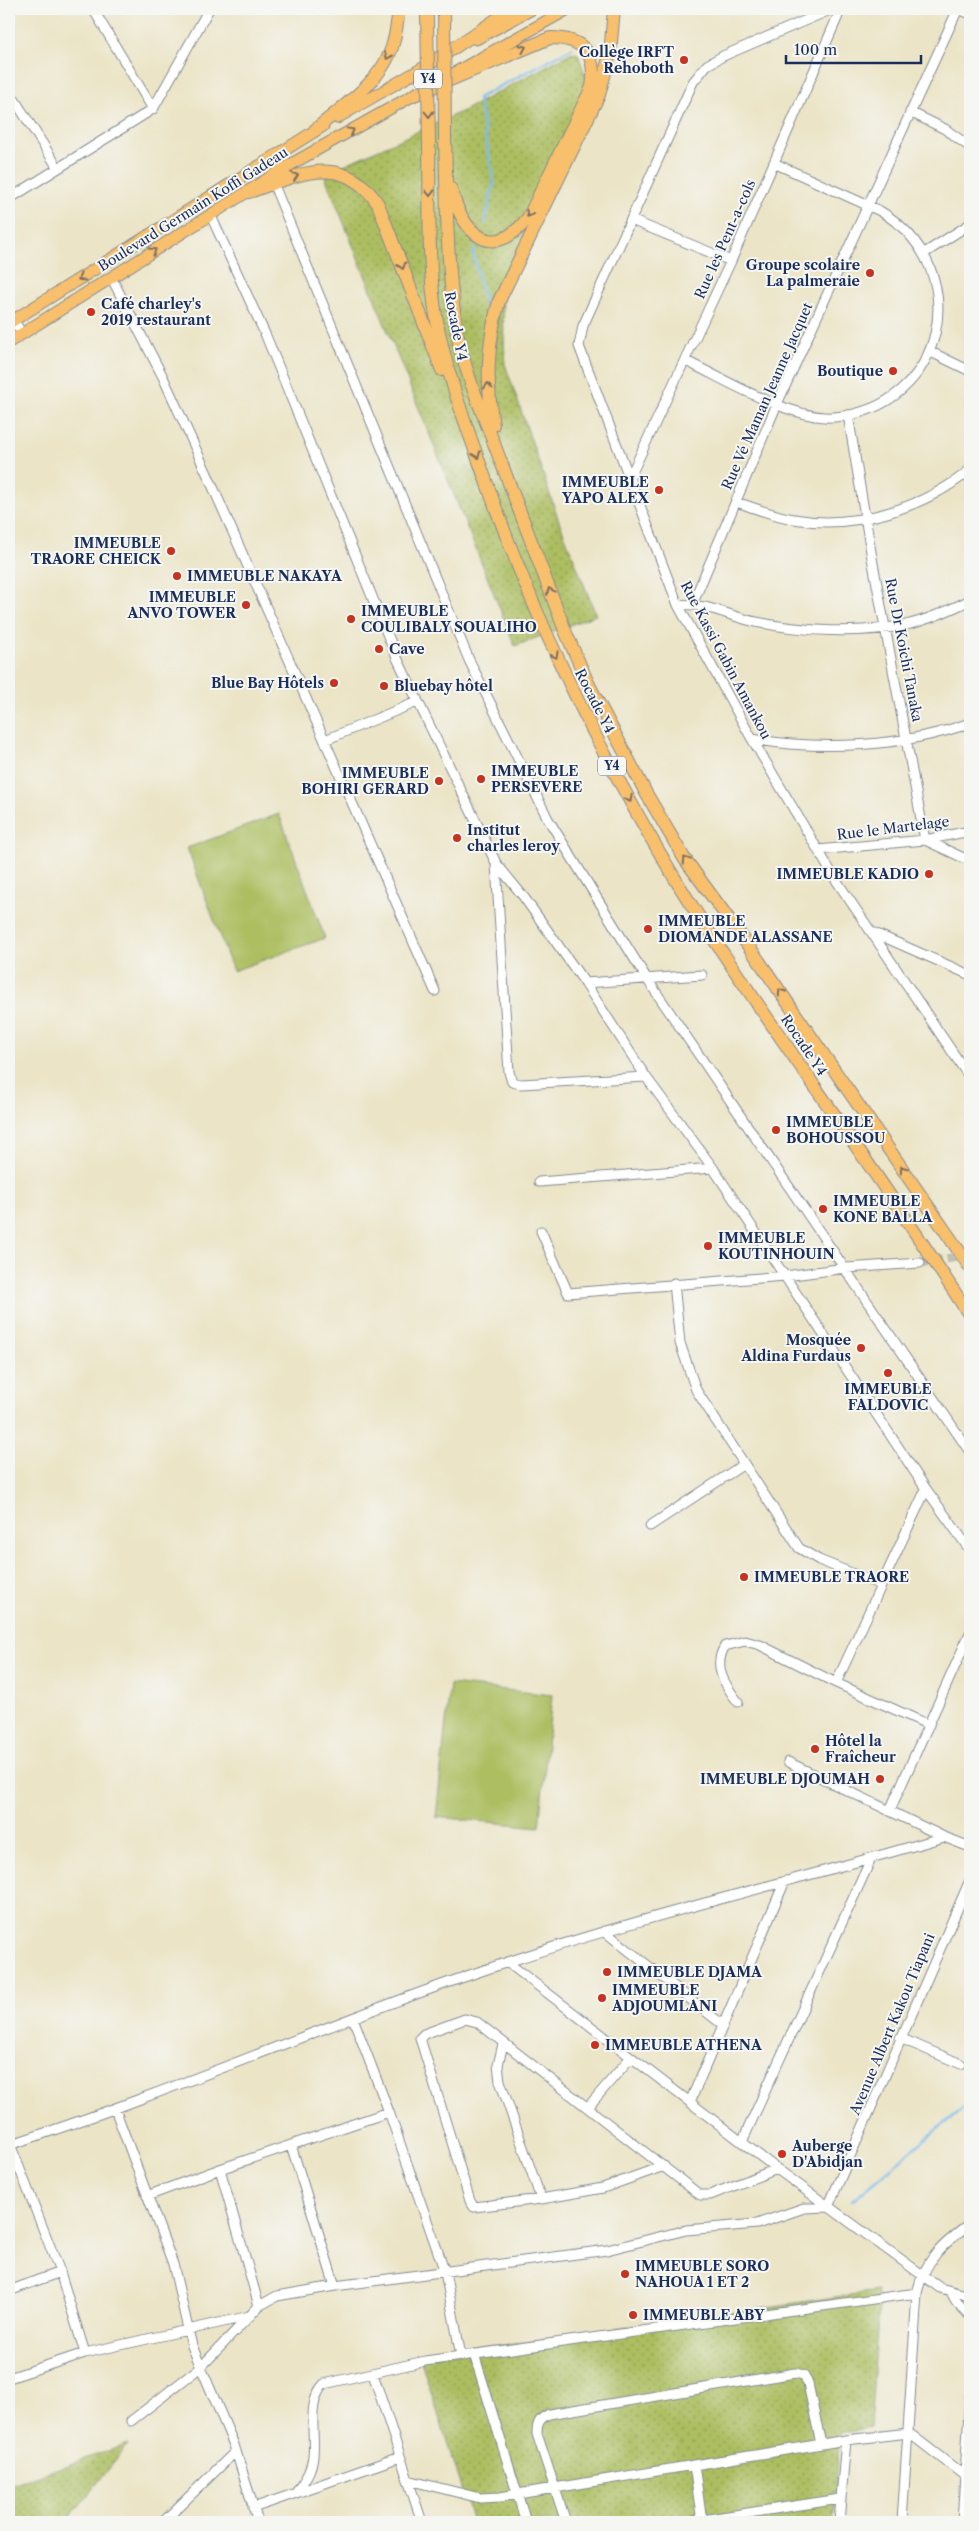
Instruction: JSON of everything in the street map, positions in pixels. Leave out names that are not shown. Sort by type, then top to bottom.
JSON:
[{"type":"highway","name":"Rocade Y4","points":[[444,9],[448,261],[453,314],[468,374],[563,624],[588,683],[684,858],[750,948],[970,1267]]},
{"type":"highway","points":[[436,60],[512,9]]},
{"type":"highway","points":[[504,468],[493,426],[488,388],[490,332],[499,300],[599,95],[610,54],[614,9]]},
{"type":"highway","points":[[315,130],[371,82],[384,66],[396,34],[399,10]]},
{"type":"highway","name":"Rocade Y4","points":[[426,11],[431,273],[436,316],[444,352],[469,432],[518,571],[548,640],[599,741],[669,869],[730,964],[970,1316]]},
{"type":"highway","points":[[414,95],[550,38],[567,38],[589,53],[595,69],[592,87],[528,218],[517,231],[504,238],[491,239],[480,238],[468,229],[459,213],[446,162]]},
{"type":"highway","points":[[249,192],[272,181],[308,172],[326,171],[341,172],[356,180],[371,193],[386,223],[430,342],[469,432]]},
{"type":"main road","points":[[436,60],[532,9]]},
{"type":"main road","points":[[414,95],[568,9]]},
{"type":"main road","name":"Boulevard Germain Koffi Gadeau","points":[[10,318],[315,130],[436,60]]},
{"type":"main road","name":"Boulevard Germain Koffi Gadeau","points":[[272,181],[414,95]]},
{"type":"main road","name":"Boulevard Germain Koffi Gadeau","points":[[9,342],[249,192]]},
{"type":"street","points":[[93,9],[153,109]]},
{"type":"street","points":[[9,199],[153,109],[209,9]]},
{"type":"street","name":"Rue Kassi Gabin Amankou","points":[[832,9],[723,56],[700,71],[692,82],[579,337],[582,356],[678,605],[752,739],[818,850],[870,931],[970,1078]]},
{"type":"street","name":"Rue les Pent-a-cols","points":[[629,479],[686,361],[841,9]]},
{"type":"street","points":[[959,9],[970,14]]},
{"type":"street","name":"Rue Vé Maman Jeanne Jacquet","points":[[692,605],[777,404],[959,9]]},
{"type":"street","points":[[9,91],[58,168]]},
{"type":"street","points":[[910,112],[945,129],[970,148]]},
{"type":"street","points":[[686,361],[777,404],[820,416],[848,415],[878,405],[904,387],[931,352],[939,307],[937,288],[932,270],[923,254],[904,229],[893,219],[869,206],[774,163]]},
{"type":"street","points":[[272,181],[469,660],[548,820],[647,979],[970,1452]]},
{"type":"street","points":[[211,216],[266,336],[397,658],[496,863],[524,896],[586,983],[646,1077],[713,1168],[926,1489],[970,1550]]},
{"type":"street","points":[[631,220],[731,261]]},
{"type":"street","points":[[923,254],[970,224]]},
{"type":"street","points":[[111,277],[163,377],[435,991]]},
{"type":"street","points":[[10,318],[22,334]]},
{"type":"street","points":[[931,352],[970,371]]},
{"type":"street","name":"Rue Dr Koichi Tanaka","points":[[848,415],[865,518],[925,840]]},
{"type":"street","points":[[736,502],[797,520],[820,521],[865,518],[934,495],[970,470]]},
{"type":"street","points":[[678,605],[692,605],[757,622],[850,630],[886,628],[908,624],[970,600]]},
{"type":"street","points":[[325,740],[417,702]]},
{"type":"street","points":[[752,739],[782,744],[816,746],[866,744],[907,738],[970,724]]},
{"type":"street","name":"Rue le Martelage","points":[[818,850],[925,840],[970,831]]},
{"type":"street","points":[[925,840],[970,861]]},
{"type":"street","points":[[496,863],[509,1072],[512,1082],[521,1084],[646,1077]]},
{"type":"street","points":[[870,931],[970,975]]},
{"type":"street","points":[[586,983],[702,975]]},
{"type":"street","points":[[539,1182],[713,1168]]},
{"type":"street","points":[[541,1231],[568,1293],[920,1263]]},
{"type":"street","points":[[674,1283],[680,1343],[696,1390],[799,1548],[819,1560],[881,1584]]},
{"type":"street","points":[[650,1526],[744,1464]]},
{"type":"street","points":[[836,1683],[926,1489]]},
{"type":"street","points":[[890,1810],[970,1633]]},
{"type":"street","points":[[738,1702],[724,1685],[719,1667],[720,1654],[725,1646],[745,1640],[760,1645],[836,1683],[929,1725]]},
{"type":"street","points":[[788,1762],[944,1837],[970,1847]]},
{"type":"street","points":[[85,2353],[60,2272],[9,2144],[115,2109],[264,2050],[507,1962],[604,1931],[871,1859],[944,1837]]},
{"type":"street","points":[[742,2142],[871,1859]]},
{"type":"street","name":"Avenue Albert Kakou Tiapani","points":[[828,2207],[970,1880]]},
{"type":"street","points":[[690,2102],[785,1881]]},
{"type":"street","points":[[604,1931],[723,2025]]},
{"type":"street","points":[[507,1962],[777,2169],[940,2288],[970,2296]]},
{"type":"street","points":[[353,2018],[446,2272],[461,2356]]},
{"type":"street","points":[[664,2166],[602,2188],[481,2208],[474,2206],[470,2201],[420,2038],[432,2031],[465,2019],[472,2019],[588,2107],[664,2166],[700,2195],[706,2195],[777,2169]]},
{"type":"street","points":[[900,2038],[961,2064]]},
{"type":"street","points":[[503,2044],[498,2065],[500,2081],[541,2199]]},
{"type":"street","points":[[588,2107],[632,2057]]},
{"type":"street","points":[[115,2109],[173,2264],[192,2346],[236,2451],[258,2522]]},
{"type":"street","points":[[147,2196],[220,2169],[389,2112]]},
{"type":"street","points":[[291,2145],[336,2286]]},
{"type":"street","points":[[220,2169],[259,2306]]},
{"type":"street","points":[[131,2421],[202,2366],[259,2306],[277,2296],[336,2286],[607,2250],[686,2230],[757,2224],[804,2208],[828,2207]]},
{"type":"street","points":[[902,2522],[917,2293],[922,2274],[935,2254],[970,2224]]},
{"type":"street","points":[[9,2291],[60,2272]]},
{"type":"street","points":[[951,2292],[956,2302],[970,2316]]},
{"type":"street","points":[[296,2493],[310,2469],[314,2448],[313,2418],[320,2388],[324,2384],[425,2361],[917,2293]]},
{"type":"street","points":[[9,2378],[85,2353],[250,2316]]},
{"type":"street","points":[[474,2354],[526,2522]]},
{"type":"street","points":[[566,2522],[537,2434],[537,2425],[541,2418],[549,2414],[795,2373],[804,2375],[808,2384],[821,2444]]},
{"type":"street","points":[[373,2374],[422,2522]]},
{"type":"street","points":[[962,2522],[968,2477],[970,2396]]},
{"type":"street","points":[[408,2480],[480,2498],[518,2494],[846,2440],[908,2433],[968,2477]]},
{"type":"street","points":[[839,2522],[846,2440]]},
{"type":"street","points":[[163,2522],[236,2451]]},
{"type":"street","points":[[253,2508],[400,2458]]},
{"type":"street","points":[[694,2465],[702,2521]]},
{"type":"street","points":[[689,2522],[840,2498]]},
{"type":"street","points":[[173,2511],[176,2522]]},
{"type":"green space","points":[[572,52],[578,54],[593,97],[502,281],[505,364],[559,521],[596,615],[515,646],[324,174],[463,111]]},
{"type":"green space","points":[[279,814],[325,938],[233,971],[187,848]]},
{"type":"green space","points":[[450,1684],[552,1695],[539,1827],[436,1817]]},
{"type":"green space","points":[[877,2291],[879,2306],[870,2427],[840,2433],[833,2522],[726,2522],[724,2515],[722,2522],[473,2522],[420,2358]]},
{"type":"green space","points":[[129,2444],[66,2522],[9,2522],[9,2485]]},
{"type":"waterway","points":[[485,223],[494,182],[478,98],[572,48]]},
{"type":"waterway","points":[[475,249],[473,254],[485,305]]},
{"type":"waterway","points":[[852,2200],[970,2102]]},
{"type":"tunnel","points":[[920,1263],[970,1255]]},
{"type":"place","name":"Collège IRFT Rehoboth","points":[[684,60]]},
{"type":"place","name":"Groupe scolaire La palmeraie","points":[[870,273]]},
{"type":"place","name":"Café charley's 2019 restaurant","points":[[91,312]]},
{"type":"place","name":"Boutique","points":[[893,371]]},
{"type":"place","name":"IMMEUBLE YAPO ALEX","points":[[659,490]]},
{"type":"place","name":"IMMEUBLE TRAORE CHEICK","points":[[171,551]]},
{"type":"place","name":"IMMEUBLE NAKAYA","points":[[177,576]]},
{"type":"place","name":"IMMEUBLE ANVO TOWER","points":[[246,605]]},
{"type":"place","name":"IMMEUBLE COULIBALY SOUALIHO","points":[[351,619]]},
{"type":"place","name":"Cave","points":[[379,649]]},
{"type":"place","name":"Blue Bay Hôtels","points":[[334,683]]},
{"type":"place","name":"Bluebay hôtel","points":[[384,686]]},
{"type":"place","name":"IMMEUBLE PERSEVERE","points":[[481,779]]},
{"type":"place","name":"IMMEUBLE BOHIRI GERARD","points":[[439,781]]},
{"type":"place","name":"Institut charles leroy","points":[[457,838]]},
{"type":"place","name":"IMMEUBLE KADIO","points":[[929,874]]},
{"type":"place","name":"IMMEUBLE DIOMANDE ALASSANE","points":[[648,929]]},
{"type":"place","name":"IMMEUBLE BOHOUSSOU","points":[[776,1130]]},
{"type":"place","name":"IMMEUBLE KONE BALLA","points":[[823,1209]]},
{"type":"place","name":"IMMEUBLE KOUTINHOUIN","points":[[708,1246]]},
{"type":"place","name":"Mosquée Aldina Furdaus","points":[[861,1348]]},
{"type":"place","name":"IMMEUBLE FALDOVIC","points":[[888,1373]]},
{"type":"place","name":"IMMEUBLE TRAORE","points":[[744,1577]]},
{"type":"place","name":"Hôtel la Fraîcheur","points":[[815,1749]]},
{"type":"place","name":"IMMEUBLE DJOUMAH","points":[[880,1779]]},
{"type":"place","name":"IMMEUBLE DJAMA","points":[[607,1972]]},
{"type":"place","name":"IMMEUBLE ADJOUMLANI","points":[[602,1998]]},
{"type":"place","name":"IMMEUBLE ATHENA","points":[[595,2045]]},
{"type":"place","name":"Auberge D'Abidjan","points":[[782,2154]]},
{"type":"place","name":"IMMEUBLE SORO NAHOUA 1 ET 2","points":[[625,2274]]},
{"type":"place","name":"IMMEUBLE ABY","points":[[633,2315]]}]
